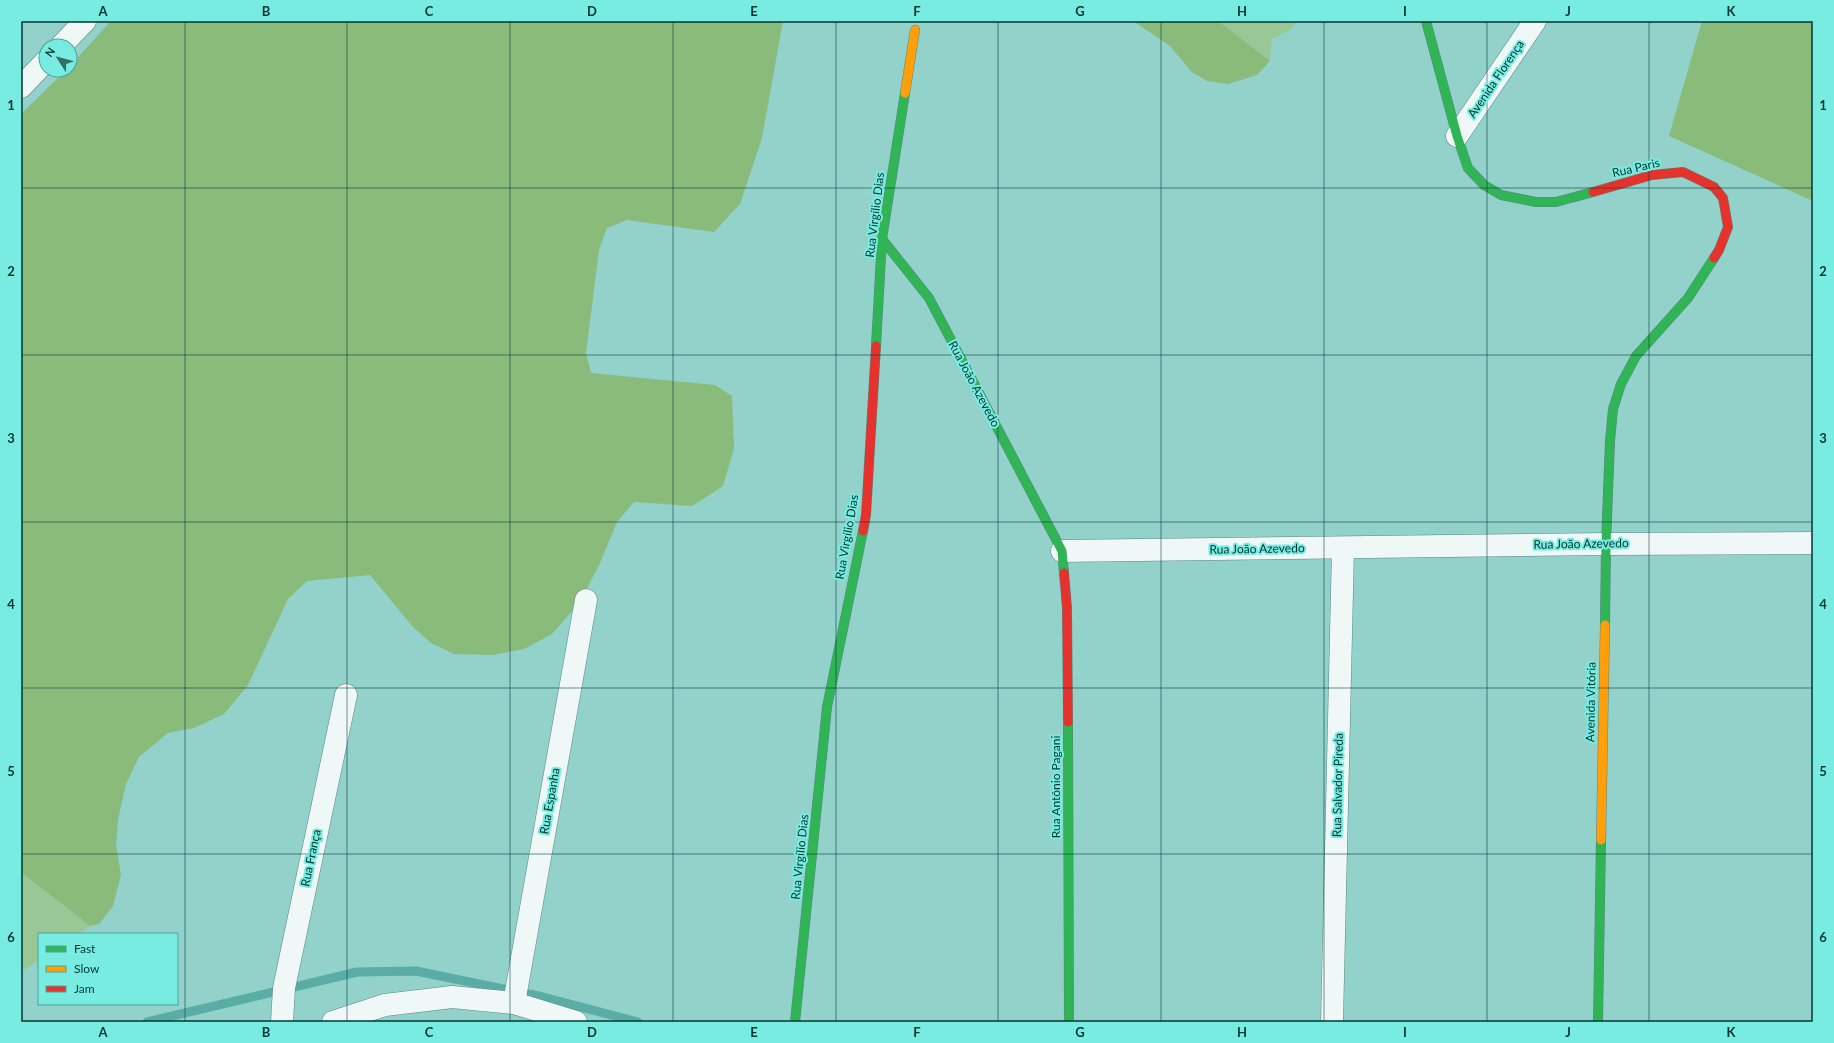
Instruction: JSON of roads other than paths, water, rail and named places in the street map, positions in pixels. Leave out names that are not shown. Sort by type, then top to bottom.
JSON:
[{"type":"street","points":[[69,38],[85,21]]},
{"type":"street","name":"Rua Paris","points":[[1426,21],[1457,136],[1468,168],[1484,185],[1501,195],[1536,202],[1556,202],[1652,175],[1683,172],[1714,187],[1724,198],[1728,226],[1719,250],[1688,298],[1636,356],[1621,384]]},
{"type":"street","name":"Avenida Florença","points":[[1457,136],[1535,21]]},
{"type":"street","name":"Rua Virgílio Dias","points":[[795,1022],[827,707],[866,515],[882,239],[915,30]]},
{"type":"street","points":[[21,87],[38,69]]},
{"type":"street","name":"Rua João Azevedo","points":[[882,239],[929,298],[1062,551],[1606,544],[1813,543]]},
{"type":"street","name":"Avenida Vitória","points":[[1598,1022],[1606,544],[1610,441],[1613,409],[1621,384]]},
{"type":"street","name":"Rua Salvador Pireda","points":[[1332,1022],[1343,548]]},
{"type":"street","name":"Rua Antônio Pagani","points":[[1062,551],[1067,608],[1069,1022]]},
{"type":"street","name":"Rua Espanha","points":[[514,1003],[586,600]]},
{"type":"street","name":"Rua França","points":[[282,1022],[284,988],[346,695]]},
{"type":"street","points":[[333,1022],[385,1005],[452,997],[514,1003],[576,1022]]},
{"type":"waterway","points":[[147,1022],[357,972],[416,971],[543,997],[638,1022]]}]
